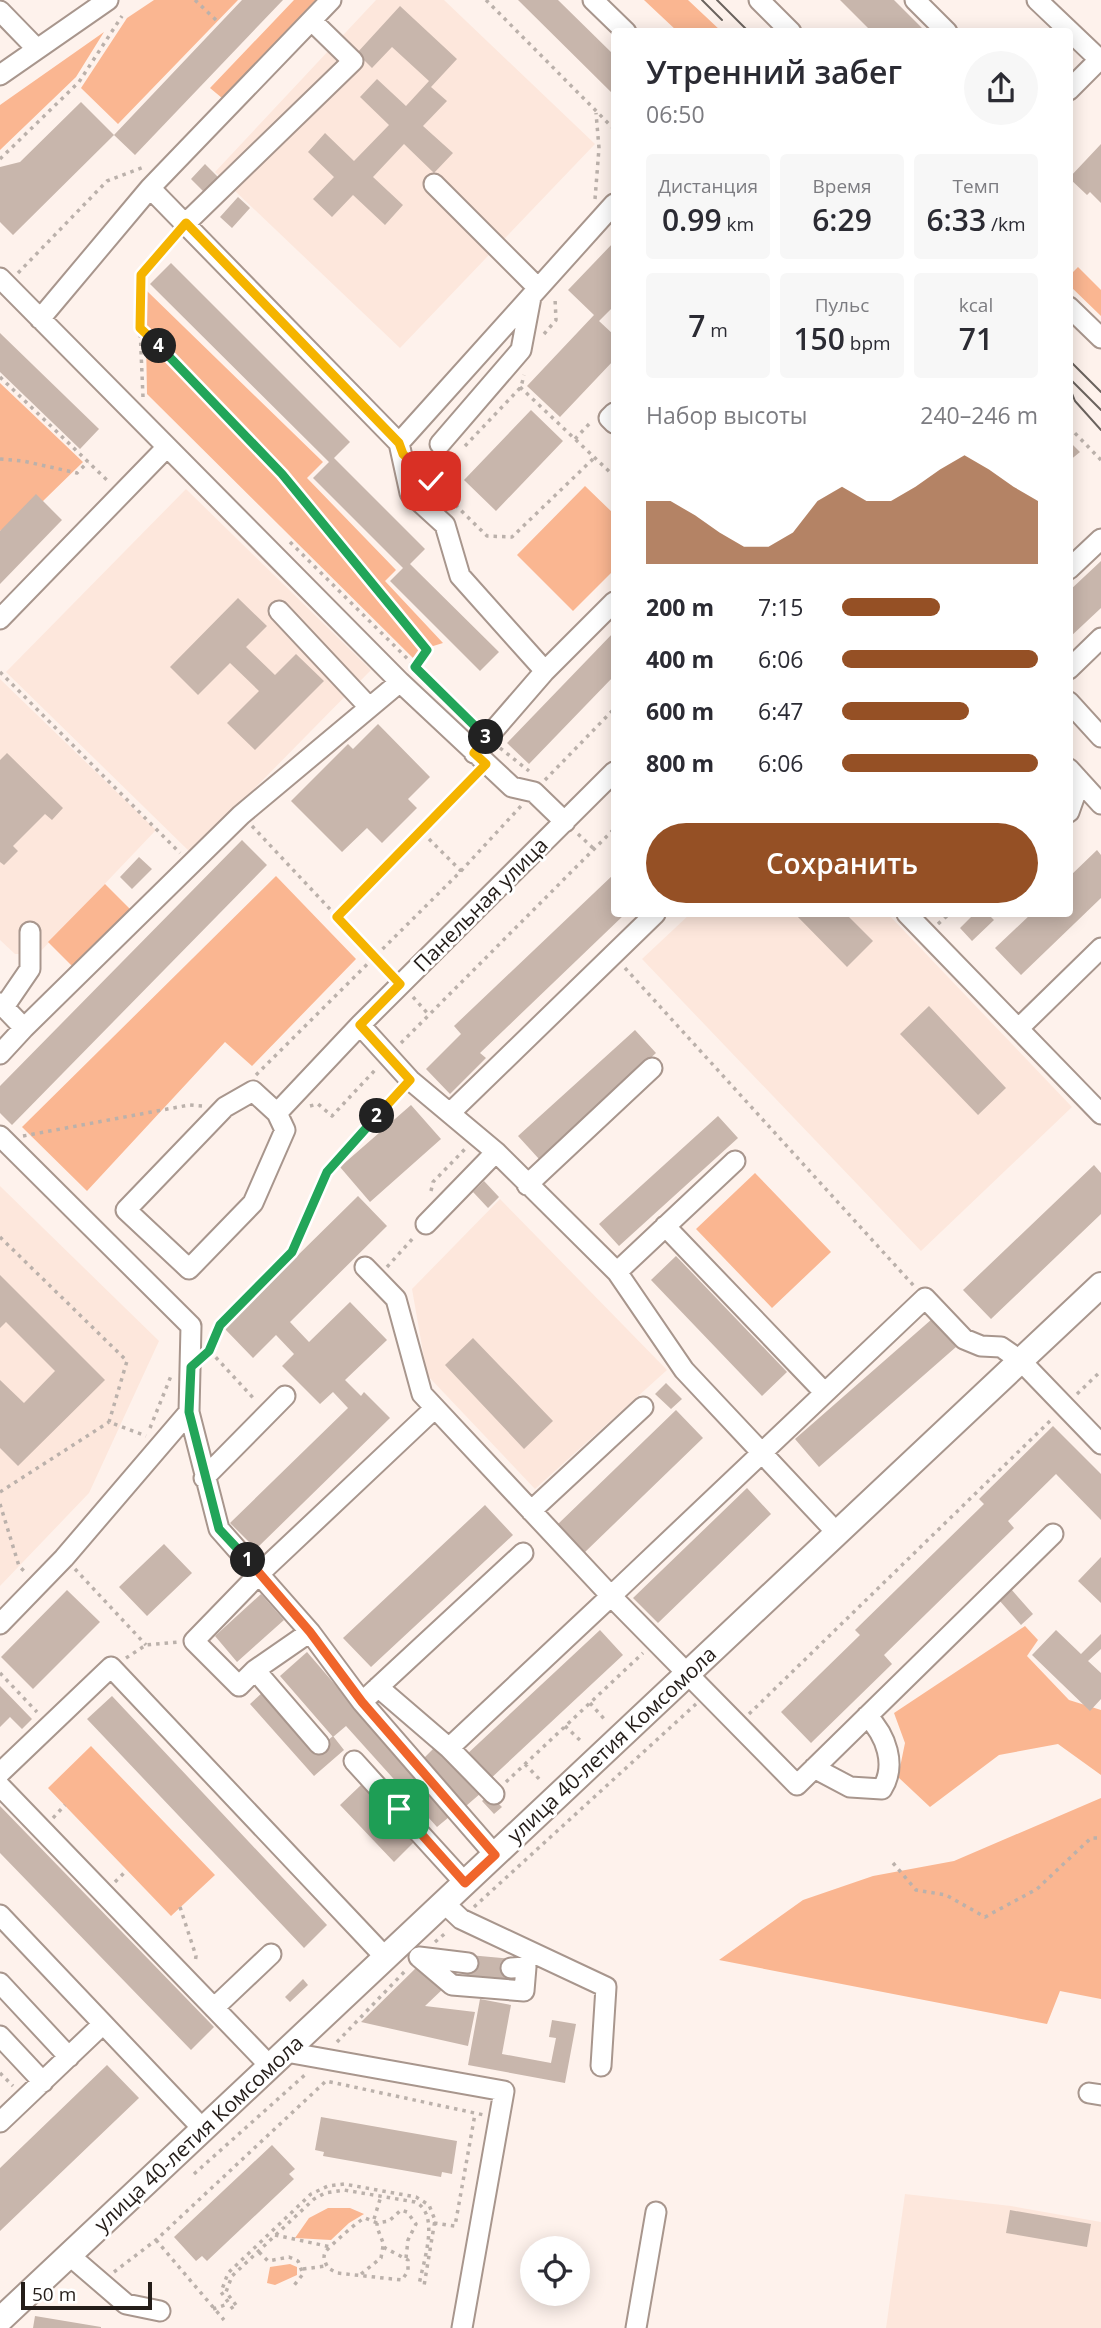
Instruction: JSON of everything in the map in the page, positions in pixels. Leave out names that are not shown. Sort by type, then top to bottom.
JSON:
[{"type":"main road","name":"улица 40-летия Комсомола","points":[[0,2320],[279,2059],[403,1952],[444,1903],[1101,1286]]},
{"type":"street","points":[[0,75],[108,0]]},
{"type":"street","points":[[40,318],[150,188],[331,0]]},
{"type":"street","points":[[593,0],[622,28]]},
{"type":"street","points":[[759,0],[787,28]]},
{"type":"street","points":[[924,3],[944,28]]},
{"type":"street","points":[[1049,4],[1071,28]]},
{"type":"street","points":[[5,8],[37,49]]},
{"type":"street","points":[[186,223],[354,61],[312,22]]},
{"type":"street","points":[[1073,30],[1100,59],[1073,86]]},
{"type":"street","points":[[434,184],[534,292]]},
{"type":"street","points":[[150,188],[401,448],[410,493],[445,526],[460,576],[545,671]]},
{"type":"street","points":[[401,448],[534,292],[611,207]]},
{"type":"street","points":[[8,275],[40,318],[400,682],[512,787],[538,787],[565,822]]},
{"type":"street","points":[[440,444],[521,350],[534,292]]},
{"type":"street","points":[[1073,311],[1101,338]]},
{"type":"street","points":[[0,619],[167,447]]},
{"type":"street","points":[[1073,565],[1101,539]]},
{"type":"street","points":[[480,758],[487,737],[545,671],[611,605]]},
{"type":"street","points":[[279,611],[369,707]]},
{"type":"street","points":[[1073,665],[1101,639]]},
{"type":"street","points":[[0,1054],[242,815],[400,682]]},
{"type":"street","points":[[1073,706],[1101,737]]},
{"type":"street","name":"Панельная улица","points":[[277,1113],[400,984],[611,775]]},
{"type":"street","points":[[1074,775],[1101,804]]},
{"type":"street","points":[[450,1113],[652,917]]},
{"type":"street","points":[[910,917],[1101,1114]]},
{"type":"street","points":[[24,1028],[2,1005],[30,969],[30,932]]},
{"type":"street","points":[[1018,1028],[1101,948]]},
{"type":"street","points":[[360,1025],[410,1080],[496,1152],[617,1272],[684,1370],[837,1533]]},
{"type":"street","points":[[527,1185],[652,1068]]},
{"type":"street","points":[[253,1091],[277,1113],[285,1130],[253,1203],[188,1269],[126,1210],[225,1107],[253,1091]]},
{"type":"street","points":[[2,1138],[191,1326],[182,1369],[204,1478],[219,1529],[310,1632],[362,1702],[495,1855]]},
{"type":"street","points":[[426,1224],[496,1152]]},
{"type":"street","points":[[617,1272],[735,1161]]},
{"type":"street","points":[[665,1226],[824,1392]]},
{"type":"street","points":[[365,1267],[396,1299],[422,1394],[654,1642],[797,1785],[1053,1534]]},
{"type":"street","points":[[449,1748],[925,1298],[964,1339],[981,1346],[1001,1347],[1021,1361],[1101,1444]]},
{"type":"street","points":[[204,1478],[285,1396]]},
{"type":"street","points":[[531,1511],[643,1407]]},
{"type":"street","points":[[310,1632],[255,1670],[239,1686],[194,1641],[260,1573],[435,1408]]},
{"type":"street","points":[[0,1624],[64,1558],[189,1412]]},
{"type":"street","points":[[362,1702],[523,1553]]},
{"type":"street","points":[[0,1773],[111,1667],[403,1952],[452,1985],[524,1991],[526,1967],[511,1968]]},
{"type":"street","points":[[255,1670],[319,1744]]},
{"type":"street","points":[[378,1687],[449,1748],[494,1794]]},
{"type":"street","points":[[814,1768],[850,1787],[882,1789],[887,1780],[889,1764],[886,1743],[867,1716]]},
{"type":"street","points":[[354,1761],[465,1883]]},
{"type":"street","points":[[0,1786],[215,2008],[279,2059],[505,2091],[462,2328]]},
{"type":"street","points":[[444,1903],[461,1919],[606,1987],[601,2066]]},
{"type":"street","points":[[0,1915],[203,2129]]},
{"type":"street","points":[[403,1952],[468,1963]]},
{"type":"street","points":[[215,2008],[271,1954]]},
{"type":"street","points":[[0,1983],[69,2057]]},
{"type":"street","points":[[0,2122],[103,2024]]},
{"type":"street","points":[[0,2036],[43,2082]]},
{"type":"street","points":[[636,2328],[656,2213]]},
{"type":"street","points":[[69,2255],[127,2304],[160,2311]]},
{"type":"path","points":[[195,0],[217,21]]},
{"type":"path","points":[[486,0],[611,126]]},
{"type":"path","points":[[0,159],[79,82],[122,16]]},
{"type":"path","points":[[593,228],[600,148],[595,111]]},
{"type":"path","points":[[27,281],[8,275],[107,181],[147,166]]},
{"type":"path","points":[[134,388],[144,397],[140,328],[141,275],[186,223]]},
{"type":"path","points":[[140,328],[282,474],[427,650],[415,667]]},
{"type":"path","points":[[503,371],[611,473]]},
{"type":"path","points":[[0,377],[121,494]]},
{"type":"path","points":[[1073,431],[1101,460]]},
{"type":"path","points":[[401,448],[487,536],[512,537],[594,458]]},
{"type":"path","points":[[0,459],[23,461],[77,473],[88,462]]},
{"type":"path","points":[[289,541],[538,787]]},
{"type":"path","points":[[0,672],[170,841],[190,865]]},
{"type":"path","points":[[253,1079],[461,871],[611,712]]},
{"type":"path","points":[[337,917],[422,832],[480,758]]},
{"type":"path","points":[[242,815],[430,1015]]},
{"type":"path","points":[[565,822],[594,849]]},
{"type":"path","points":[[422,832],[461,871]]},
{"type":"path","points":[[277,1113],[318,1104],[332,1116],[611,832]]},
{"type":"path","points":[[613,955],[925,1298]]},
{"type":"path","points":[[142,1445],[182,1369],[209,1351],[220,1325],[292,1252],[327,1172],[410,1080]]},
{"type":"path","points":[[2,1138],[189,1105],[225,1107]]},
{"type":"path","points":[[0,1237],[127,1361],[109,1422],[0,1492]]},
{"type":"path","points":[[209,1351],[268,1414]]},
{"type":"path","points":[[748,1716],[1101,1371]]},
{"type":"path","points":[[109,1422],[147,1437]]},
{"type":"path","points":[[0,1504],[19,1566],[37,1586]]},
{"type":"path","points":[[64,1558],[146,1645]]},
{"type":"path","points":[[111,1667],[146,1645],[194,1641]]},
{"type":"path","points":[[494,1794],[654,1642]]},
{"type":"path","points":[[0,1673],[49,1726]]},
{"type":"path","points":[[590,1703],[606,1721]]},
{"type":"path","points":[[565,1726],[583,1743]]},
{"type":"path","points":[[525,1765],[541,1782]]},
{"type":"path","points":[[893,1863],[916,1890],[946,1895],[985,1917],[1037,1889],[1091,1838],[1101,1838]]},
{"type":"path","points":[[180,1907],[196,1956],[193,1986]]},
{"type":"path","points":[[0,2082],[5,2078]]},
{"type":"path","points":[[101,2282],[156,2240],[326,2081],[500,2118]]},
{"type":"path","points":[[434,2223],[454,2226],[475,2113]]},
{"type":"path","points":[[257,2249],[228,2283],[228,2295],[234,2307],[228,2304],[221,2292],[223,2280],[311,2194],[323,2188],[344,2184],[416,2203],[427,2212],[430,2220],[421,2286],[434,2223],[432,2209],[424,2200],[382,2194]]},
{"type":"path","points":[[382,2194],[375,2221],[383,2244],[391,2252],[406,2258]]},
{"type":"path","points":[[303,2269],[326,2266],[337,2273],[399,2281],[408,2271],[406,2258],[408,2240],[415,2226],[413,2217],[401,2210],[389,2221],[356,2221],[345,2236],[325,2254],[326,2266]]},
{"type":"path","points":[[273,2234],[331,2246]]},
{"type":"path","points":[[156,2240],[224,2320]]},
{"type":"path","points":[[360,2274],[381,2258],[383,2244]]},
{"type":"path","points":[[257,2249],[268,2261],[294,2258],[303,2269],[302,2277],[292,2288]]},
{"type":"path","points":[[214,2309],[228,2304]]},
{"type":"shaded area","points":[[154,0],[238,0],[118,124],[81,88],[127,18]]},
{"type":"shaded area","points":[[294,0],[322,0],[228,103],[210,88]]},
{"type":"shaded area","points":[[376,0],[444,0],[595,144],[400,348],[215,172]]},
{"type":"shaded area","points":[[644,0],[688,0],[718,28],[674,28]]},
{"type":"shaded area","points":[[104,32],[76,77],[0,150],[0,105]]},
{"type":"shaded area","points":[[1078,267],[1101,290],[1101,316],[1073,289],[1073,272]]},
{"type":"shaded area","points":[[147,291],[323,462],[307,478],[396,570],[385,581],[443,643],[430,647],[292,480],[147,326]]},
{"type":"shaded area","points":[[146,341],[277,477],[421,651],[413,658],[147,394]]},
{"type":"shaded area","points":[[0,383],[83,462],[43,501],[0,531]]},
{"type":"shaded area","points":[[585,486],[611,511],[611,573],[573,611],[517,555]]},
{"type":"shaded area","points":[[186,489],[371,670],[191,853],[6,672]]},
{"type":"shaded area","points":[[0,679],[156,830],[38,954],[15,954],[0,940]]},
{"type":"shaded area","points":[[276,876],[356,959],[252,1066],[225,1042],[87,1191],[22,1127]]},
{"type":"shaded area","points":[[105,884],[130,909],[73,967],[48,942]]},
{"type":"shaded area","points":[[687,917],[891,917],[1072,1107],[921,1251],[642,959]]},
{"type":"shaded area","points":[[755,1173],[831,1252],[772,1308],[696,1229]]},
{"type":"shaded area","points":[[0,1186],[159,1341],[89,1493],[0,1586]]},
{"type":"shaded area","points":[[500,1199],[667,1370],[535,1489],[427,1375],[412,1289]]},
{"type":"shaded area","points":[[1025,1626],[1038,1640],[1027,1656],[1069,1700],[1101,1710],[1101,1775],[1058,1744],[999,1755],[930,1807],[898,1777],[905,1743],[894,1713]]},
{"type":"shaded area","points":[[91,1746],[215,1875],[171,1916],[48,1788]]},
{"type":"shaded area","points":[[1101,1798],[1101,1999],[1060,1991],[1047,2024],[719,1960],[803,1900],[873,1876],[954,1861]]},
{"type":"shaded area","points":[[905,2194],[1011,2206],[1101,2222],[1101,2328],[886,2328]]},
{"type":"shaded area","points":[[328,2208],[350,2208],[364,2214],[349,2223],[331,2240],[295,2238],[309,2218]]},
{"type":"shaded area","points":[[290,2264],[297,2267],[297,2275],[275,2285],[267,2283],[270,2267]]},
{"type":"building","points":[[242,0],[283,0],[135,155],[114,135]]},
{"type":"building","points":[[518,0],[558,0],[611,52],[611,92]]},
{"type":"building","points":[[840,0],[894,0],[922,28],[868,28]]},
{"type":"building","points":[[400,6],[457,59],[431,87],[447,101],[423,126],[453,153],[434,173],[404,144],[373,177],[403,205],[385,225],[353,195],[332,217],[313,199],[334,177],[308,152],[325,133],[354,161],[389,125],[360,97],[377,79],[406,106],[429,81],[392,47],[372,68],[357,53]]},
{"type":"building","points":[[81,102],[114,135],[13,235],[0,222],[0,167],[20,162]]},
{"type":"building","points":[[1101,144],[1101,203],[1090,192],[1087,195],[1073,182],[1073,174]]},
{"type":"building","points":[[205,164],[218,177],[204,192],[191,179]]},
{"type":"building","points":[[238,197],[250,208],[232,228],[220,217]]},
{"type":"building","points":[[611,245],[611,309],[599,321],[611,332],[611,363],[560,417],[527,386],[594,315],[568,290]]},
{"type":"building","points":[[171,263],[350,442],[334,458],[425,549],[410,564],[499,652],[480,671],[390,581],[403,568],[313,478],[329,462],[150,284]]},
{"type":"building","points":[[0,333],[99,429],[80,449],[0,372]]},
{"type":"building","points":[[531,410],[563,441],[496,511],[464,480]]},
{"type":"building","points":[[1073,445],[1080,452],[1073,458]]},
{"type":"building","points":[[36,494],[62,520],[0,584],[0,531]]},
{"type":"building","points":[[1101,561],[1101,608],[1073,634],[1073,587]]},
{"type":"building","points":[[238,598],[267,626],[246,647],[275,675],[296,654],[324,681],[255,750],[227,723],[259,691],[230,663],[198,695],[170,667]]},
{"type":"building","points":[[611,635],[611,679],[529,764],[507,743]]},
{"type":"building","points":[[378,724],[430,777],[408,799],[417,808],[382,843],[367,828],[342,852],[291,801],[348,744],[353,749]]},
{"type":"building","points":[[7,753],[63,808],[52,820],[45,814],[13,846],[18,851],[4,865],[0,862],[0,760]]},
{"type":"building","points":[[242,840],[267,865],[12,1125],[0,1113],[0,1086]]},
{"type":"building","points":[[1097,850],[1101,855],[1101,898],[1021,975],[995,948],[1028,917],[1073,917],[1073,873]]},
{"type":"building","points":[[139,857],[152,869],[132,889],[120,877]]},
{"type":"building","points":[[611,877],[611,917],[622,917],[480,1053],[486,1058],[450,1094],[426,1069],[461,1034],[454,1026]]},
{"type":"building","points":[[798,917],[849,917],[873,941],[847,967]]},
{"type":"building","points":[[971,917],[991,917],[994,920],[972,941],[960,928]]},
{"type":"building","points":[[929,1006],[1006,1088],[978,1115],[900,1034]]},
{"type":"building","points":[[635,1030],[656,1053],[539,1159],[518,1136]]},
{"type":"building","points":[[411,1105],[441,1139],[370,1202],[340,1167]]},
{"type":"building","points":[[718,1116],[738,1138],[619,1246],[599,1224]]},
{"type":"building","points":[[1094,1165],[1101,1173],[1101,1214],[991,1319],[963,1290]]},
{"type":"building","points":[[484,1181],[499,1197],[488,1208],[473,1192]]},
{"type":"building","points":[[358,1196],[387,1226],[290,1322],[309,1342],[350,1302],[387,1340],[345,1380],[361,1396],[364,1392],[390,1418],[256,1549],[230,1523],[348,1408],[333,1392],[320,1404],[282,1366],[294,1354],[276,1335],[253,1358],[224,1328]]},
{"type":"building","points":[[676,1256],[787,1372],[762,1396],[651,1280]]},
{"type":"building","points":[[0,1275],[105,1380],[18,1466],[0,1448],[0,1380],[24,1403],[55,1371],[6,1322],[0,1328]]},
{"type":"building","points":[[932,1319],[956,1347],[819,1467],[795,1439]]},
{"type":"building","points":[[473,1338],[553,1421],[524,1449],[445,1365]]},
{"type":"building","points":[[666,1383],[682,1399],[671,1409],[655,1394]]},
{"type":"building","points":[[676,1410],[703,1438],[584,1553],[557,1525]]},
{"type":"building","points":[[1053,1426],[1101,1474],[1101,1520],[1056,1474],[1008,1521],[1014,1528],[884,1655],[892,1664],[811,1743],[781,1712],[860,1635],[855,1630],[984,1504],[979,1499]]},
{"type":"building","points":[[747,1488],[771,1514],[658,1623],[633,1598]]},
{"type":"building","points":[[485,1505],[513,1535],[371,1667],[343,1638]]},
{"type":"building","points":[[164,1544],[192,1573],[147,1616],[119,1587]]},
{"type":"building","points":[[1101,1557],[1101,1603],[1078,1581]]},
{"type":"building","points":[[1011,1589],[1033,1614],[1021,1625],[999,1600]]},
{"type":"building","points":[[67,1590],[100,1622],[33,1689],[1,1657]]},
{"type":"building","points":[[261,1594],[284,1620],[237,1662],[215,1636]]},
{"type":"building","points":[[600,1630],[623,1655],[488,1781],[465,1756]]},
{"type":"building","points":[[1056,1630],[1081,1654],[1101,1634],[1101,1649],[1088,1661],[1101,1673],[1101,1699],[1090,1711],[1032,1655]]},
{"type":"building","points":[[307,1652],[449,1817],[437,1827],[346,1726],[333,1737],[280,1676]]},
{"type":"building","points":[[0,1686],[32,1719],[22,1729],[10,1717],[0,1727]]},
{"type":"building","points":[[263,1692],[315,1751],[333,1736],[344,1750],[314,1776],[250,1704]]},
{"type":"building","points":[[112,1696],[327,1925],[304,1948],[87,1719]]},
{"type":"building","points":[[436,1746],[481,1793],[466,1806],[422,1760]]},
{"type":"building","points":[[361,1785],[414,1842],[394,1862],[340,1805]]},
{"type":"building","points":[[489,1794],[502,1807],[494,1814],[482,1801]]},
{"type":"building","points":[[0,1806],[214,2027],[191,2050],[0,1853]]},
{"type":"building","points":[[469,1955],[512,1959],[510,1980],[467,1976]]},
{"type":"building","points":[[421,1963],[446,1986],[425,2006],[475,2012],[468,2046],[361,2022]]},
{"type":"building","points":[[303,1979],[308,1985],[290,2002],[285,1997]]},
{"type":"building","points":[[480,1999],[511,2005],[502,2054],[551,2063],[556,2038],[549,2037],[552,2020],[576,2024],[565,2083],[468,2065]]},
{"type":"building","points":[[107,2065],[139,2098],[0,2231],[0,2168]]},
{"type":"building","points":[[321,2117],[457,2141],[452,2174],[442,2172],[441,2177],[323,2156],[324,2152],[315,2150]]},
{"type":"building","points":[[272,2145],[295,2169],[289,2174],[294,2179],[207,2261],[202,2256],[196,2261],[174,2237]]},
{"type":"building","points":[[1010,2210],[1091,2224],[1087,2247],[1006,2233]]},
{"type":"building","points":[[35,2316],[101,2327],[101,2328],[33,2328]]},
{"type":"tram line","points":[[702,0],[722,20]]},
{"type":"tram line","points":[[717,0],[745,28]]},
{"type":"tram line","points":[[1073,364],[1101,392]]},
{"type":"tram line","points":[[1073,382],[1101,410]]},
{"type":"tram line","points":[[1073,396],[1101,430]]},
{"type":"route","points":[[399,1809],[465,1883],[495,1855],[362,1702],[310,1632],[219,1529],[189,1412],[191,1367],[209,1351],[220,1325],[292,1252],[327,1172],[410,1080],[360,1025],[400,984],[337,917],[486,764],[474,753],[487,737],[415,667],[427,650],[282,474],[140,328],[141,275],[186,223],[399,443],[403,454],[431,481]]}]
